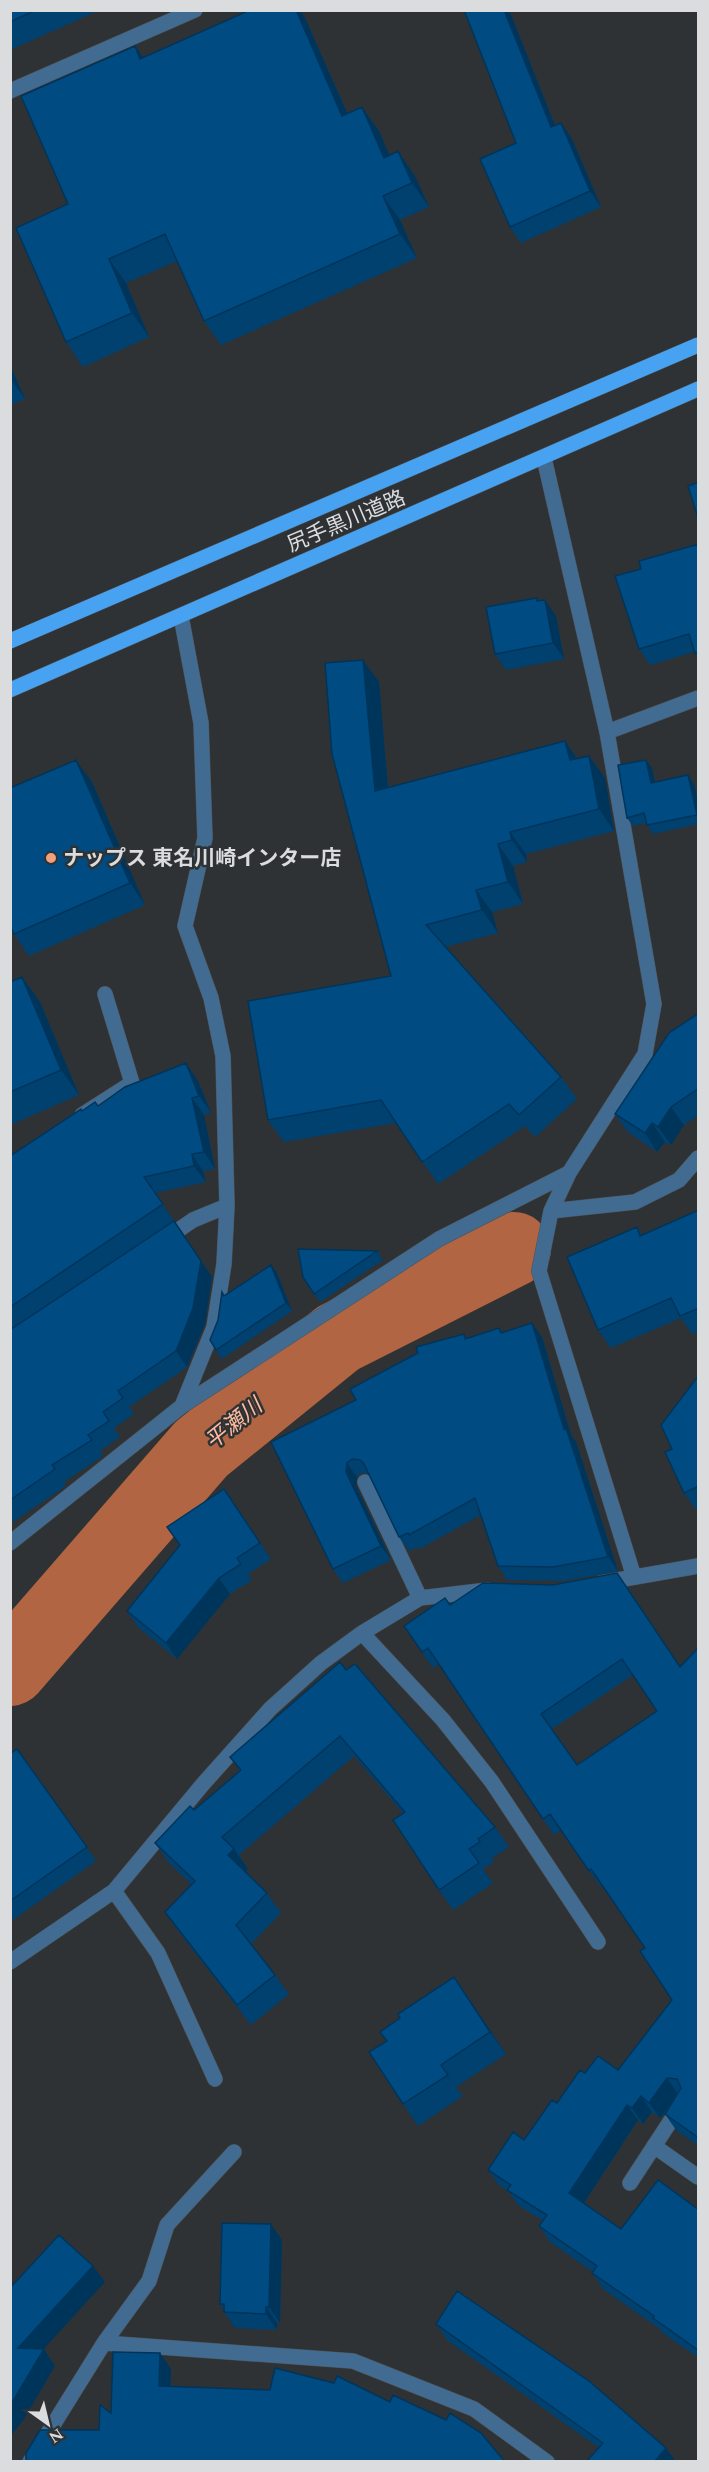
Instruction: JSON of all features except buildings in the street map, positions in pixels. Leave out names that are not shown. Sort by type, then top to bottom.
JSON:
[{"type":"main road","name":"尻手黒川道路","points":[[10,641],[699,345]]},
{"type":"main road","name":"尻手黒川道路","points":[[10,690],[699,389]]},
{"type":"street","points":[[10,90],[179,14],[195,10]]},
{"type":"street","points":[[544,458],[607,732],[654,1004],[645,1054],[568,1173],[551,1211],[539,1271],[634,1577]]},
{"type":"street","points":[[181,616],[201,723],[205,838],[185,926],[211,998],[223,1056],[227,1206],[224,1264],[214,1328],[182,1406]]},
{"type":"street","points":[[607,732],[699,698]]},
{"type":"street","points":[[71,1122],[132,1083],[105,993]]},
{"type":"street","points":[[551,1211],[635,1202],[679,1180],[699,1158]]},
{"type":"street","points":[[10,1543],[182,1406],[439,1239],[568,1173]]},
{"type":"street","points":[[154,1246],[193,1220],[227,1206]]},
{"type":"street","points":[[364,1482],[420,1598]]},
{"type":"street","points":[[587,1586],[699,1566]]},
{"type":"street","points":[[10,1962],[114,1890],[270,1709],[321,1663],[362,1633],[420,1598],[505,1590]]},
{"type":"street","points":[[362,1633],[443,1720],[492,1782],[598,1942]]},
{"type":"street","points":[[114,1890],[158,1953],[215,2079]]},
{"type":"street","points":[[630,2183],[682,2103]]},
{"type":"street","points":[[654,2146],[699,2177]]},
{"type":"street","points":[[30,2462],[104,2343],[149,2281],[167,2225],[234,2152]]},
{"type":"street","points":[[104,2343],[353,2361],[474,2409],[547,2462]]},
{"type":"waterway","name":"平瀬川","points":[[10,1669],[201,1449],[338,1338],[514,1249]]},
{"type":"place","name":"ナップス 東名川崎インター店","points":[[51,858]]}]
